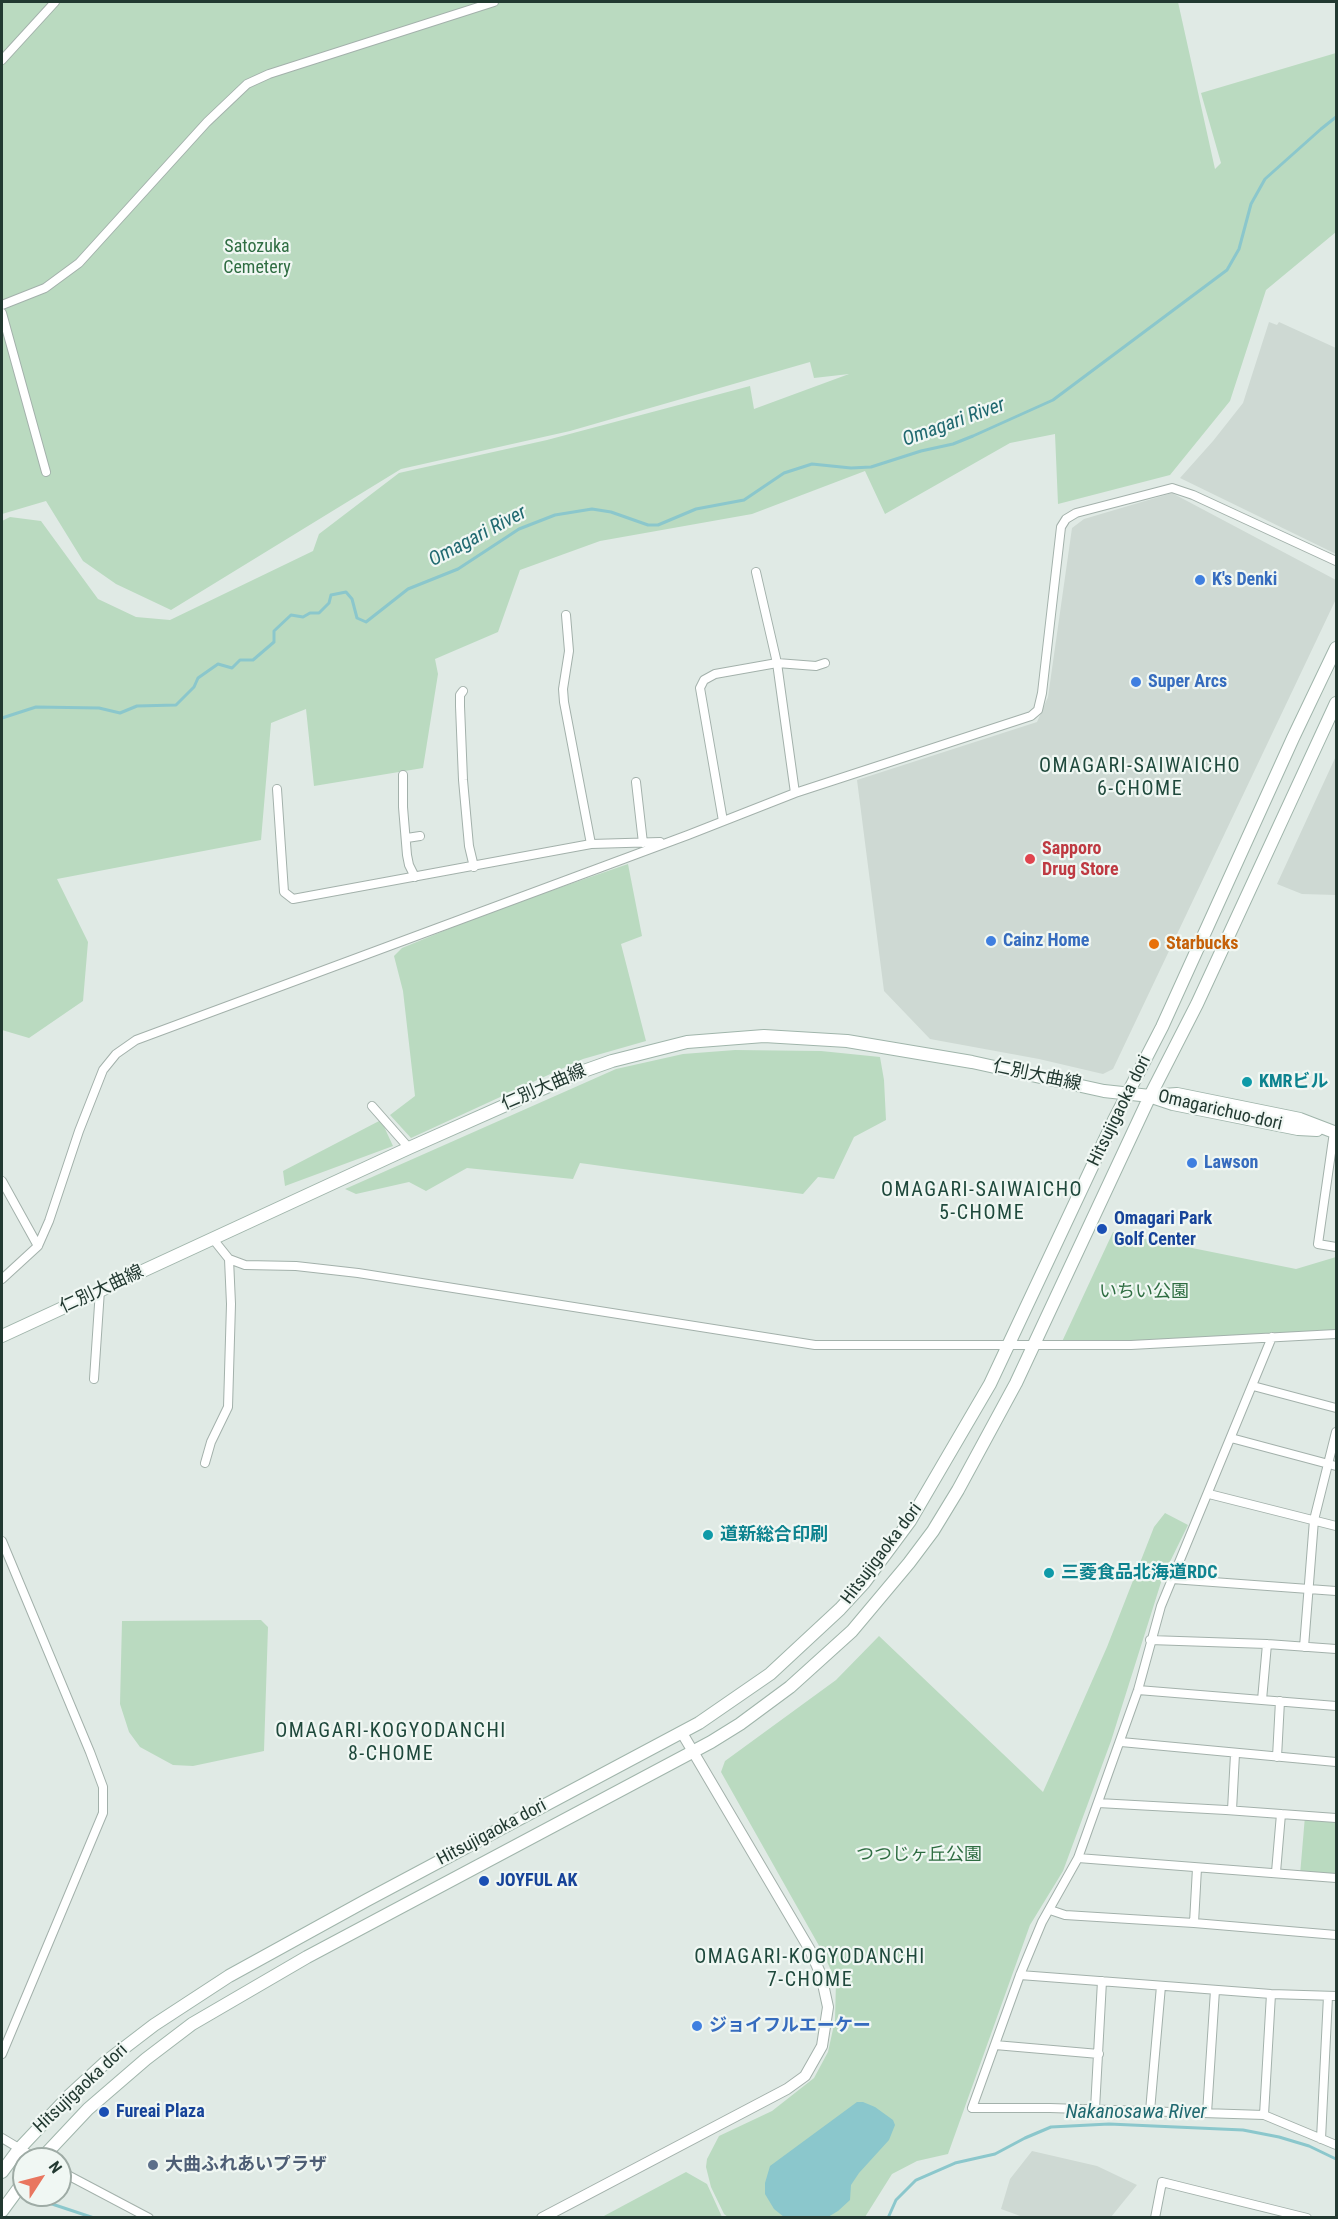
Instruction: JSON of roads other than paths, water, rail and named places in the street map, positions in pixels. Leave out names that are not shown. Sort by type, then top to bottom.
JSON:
[{"type":"main road","name":"Hitsujigaoka dori","points":[[21,2147],[69,2096],[107,2061],[154,2025],[229,1976],[682,1733],[732,1702],[770,1674],[840,1609],[864,1583],[910,1521],[990,1384],[1162,1027],[1336,648]]},
{"type":"main road","name":"Hitsujigaoka dori","points":[[52,2147],[88,2109],[146,2059],[192,2024],[270,1977],[694,1752],[740,1724],[813,1667],[852,1630],[933,1531],[958,1490],[1034,1345],[1150,1096],[1197,1004],[1336,703]]},
{"type":"main road","name":"仁別大曲線","points":[[2,1336],[409,1148],[578,1073],[612,1061],[687,1042],[764,1036],[847,1041],[972,1062],[1104,1091],[1150,1096]]},
{"type":"main road","name":"Omagarichuo-dori","points":[[1150,1096],[1177,1094],[1300,1119],[1335,1132]]},
{"type":"main road","name":"Hitsujigaoka dori","points":[[2,2172],[12,2158]]},
{"type":"main road","points":[[2,2211],[12,2197]]},
{"type":"street","points":[[2,60],[55,2]]},
{"type":"street","points":[[470,2],[479,6]]},
{"type":"street","points":[[2,305],[45,288],[78,263],[207,122],[247,84],[269,74],[494,2]]},
{"type":"street","points":[[2,313],[46,472]]},
{"type":"street","points":[[2,1279],[38,1246],[103,1070],[116,1054],[136,1040],[795,793],[1031,716],[1038,710],[1042,693],[1061,527],[1066,519],[1076,513],[1172,488],[1193,495],[1336,561]]},
{"type":"street","points":[[756,572],[777,663],[795,793]]},
{"type":"street","points":[[566,615],[569,651],[564,702],[591,844]]},
{"type":"street","points":[[723,821],[700,688],[704,680],[715,674],[777,663],[816,666],[825,663]]},
{"type":"street","points":[[463,691],[460,695],[460,706],[463,780],[469,846],[474,867]]},
{"type":"street","points":[[403,775],[403,807],[409,865],[415,877]]},
{"type":"street","points":[[636,782],[643,843]]},
{"type":"street","points":[[277,789],[284,892],[293,899],[591,844],[668,842]]},
{"type":"street","points":[[407,838],[420,836]]},
{"type":"street","points":[[372,1106],[409,1148]]},
{"type":"street","points":[[1335,1132],[1318,1244],[1336,1247]]},
{"type":"street","points":[[2,1181],[38,1246]]},
{"type":"street","points":[[213,1239],[230,1258],[245,1265],[296,1266],[358,1273],[815,1345],[1131,1345],[1336,1334]]},
{"type":"street","points":[[205,1462],[211,1442],[228,1407],[230,1258]]},
{"type":"street","points":[[93,1379],[100,1290]]},
{"type":"street","points":[[1272,1337],[1161,1606],[1121,1742],[1078,1858],[1041,1922],[972,2108],[1095,2109],[1264,2115],[1336,2145]]},
{"type":"street","points":[[1253,1386],[1336,1408]]},
{"type":"street","points":[[1304,1647],[1314,1520],[1332,1465],[1336,1432]]},
{"type":"street","points":[[1231,1438],[1332,1465]]},
{"type":"street","points":[[1209,1494],[1336,1526]]},
{"type":"street","points":[[2,1540],[103,1787],[103,1813],[2,2054]]},
{"type":"street","points":[[1172,1579],[1336,1591]]},
{"type":"street","points":[[1150,1640],[1336,1649]]},
{"type":"street","points":[[1262,1700],[1266,1644]]},
{"type":"street","points":[[1138,1690],[1336,1706]]},
{"type":"street","points":[[1277,1757],[1280,1701]]},
{"type":"street","points":[[542,2217],[787,2089],[805,2076],[822,2046],[828,2007],[821,1975],[810,1950],[682,1733]]},
{"type":"street","points":[[1121,1742],[1336,1762]]},
{"type":"street","points":[[1232,1810],[1235,1754]]},
{"type":"street","points":[[1098,1803],[1336,1818]]},
{"type":"street","points":[[1276,1872],[1281,1814]]},
{"type":"street","points":[[1078,1858],[1336,1878]]},
{"type":"street","points":[[1194,1923],[1197,1868]]},
{"type":"street","points":[[1050,1910],[1065,1915],[1336,1935]]},
{"type":"street","points":[[1020,1975],[1271,1994],[1332,1996],[1321,2139]]},
{"type":"street","points":[[1095,2109],[1102,1981]]},
{"type":"street","points":[[1150,2111],[1161,1986]]},
{"type":"street","points":[[1208,2113],[1215,1990]]},
{"type":"street","points":[[1264,2115],[1271,1994]]},
{"type":"street","points":[[995,2045],[1099,2054]]},
{"type":"street","points":[[2,2138],[16,2147]]},
{"type":"street","points":[[72,2177],[149,2217]]},
{"type":"street","points":[[1155,2217],[1162,2182],[1306,2217]]},
{"type":"water","points":[[857,2102],[875,2107],[893,2120],[895,2125],[889,2140],[859,2173],[851,2185],[850,2200],[838,2211],[828,2217],[784,2217],[774,2209],[765,2194],[765,2183],[770,2166]]},
{"type":"waterway","name":"Omagari River","points":[[2,718],[36,707],[99,708],[120,713],[137,706],[176,705],[194,687],[198,678],[218,664],[232,668],[240,660],[253,660],[274,642],[274,631],[291,615],[303,617],[310,613],[319,613],[329,603],[331,595],[346,592],[352,599],[357,618],[366,622],[408,589],[458,569],[519,529],[555,515],[592,509],[611,512],[648,525],[658,525],[696,509],[744,500],[784,473],[812,464],[851,468],[871,467],[921,451],[953,444],[1053,400],[1227,270],[1239,249],[1251,204],[1265,179],[1336,117]]},
{"type":"waterway","name":"Nakanosawa River","points":[[888,2218],[896,2200],[916,2180],[955,2163],[995,2154],[1051,2127],[1109,2124],[1243,2130],[1309,2146],[1336,2159]]},
{"type":"waterway","name":"Nakanosawa River","points":[[61,2207],[94,2218]]},
{"type":"place","name":"K's Denki","points":[[1200,580]]},
{"type":"place","name":"Super Arcs","points":[[1136,682]]},
{"type":"place","name":"Sapporo Drug Store","points":[[1030,859]]},
{"type":"place","name":"Cainz Home","points":[[991,941]]},
{"type":"place","name":"Starbucks","points":[[1154,944]]},
{"type":"place","name":"KMRビル","points":[[1247,1082]]},
{"type":"place","name":"Lawson","points":[[1192,1163]]},
{"type":"place","name":"Omagari Park Golf Center","points":[[1102,1229]]},
{"type":"place","name":"道新総合印刷","points":[[708,1535]]},
{"type":"place","name":"三菱食品北海道RDC","points":[[1049,1573]]},
{"type":"place","name":"JOYFUL AK","points":[[484,1881]]},
{"type":"place","name":"ジョイフルエーケー","points":[[697,2026]]},
{"type":"place","name":"Fureai Plaza","points":[[104,2112]]},
{"type":"place","name":"大曲ふれあいプラザ","points":[[153,2165]]},
{"type":"district","name":"OMAGARI-SAIWAICHO 6-CHOME","points":[[1140,778]]},
{"type":"district","name":"OMAGARI-SAIWAICHO 5-CHOME","points":[[982,1202]]},
{"type":"district","name":"OMAGARI-KOGYODANCHI 8-CHOME","points":[[391,1744]]},
{"type":"district","name":"OMAGARI-KOGYODANCHI 7-CHOME","points":[[810,1970]]},
{"type":"park label","name":"Satozuka Cemetery","points":[[257,257]]},
{"type":"park label","name":"いちい公園","points":[[1144,1292]]},
{"type":"park label","name":"つつじヶ丘公園","points":[[919,1855]]}]
